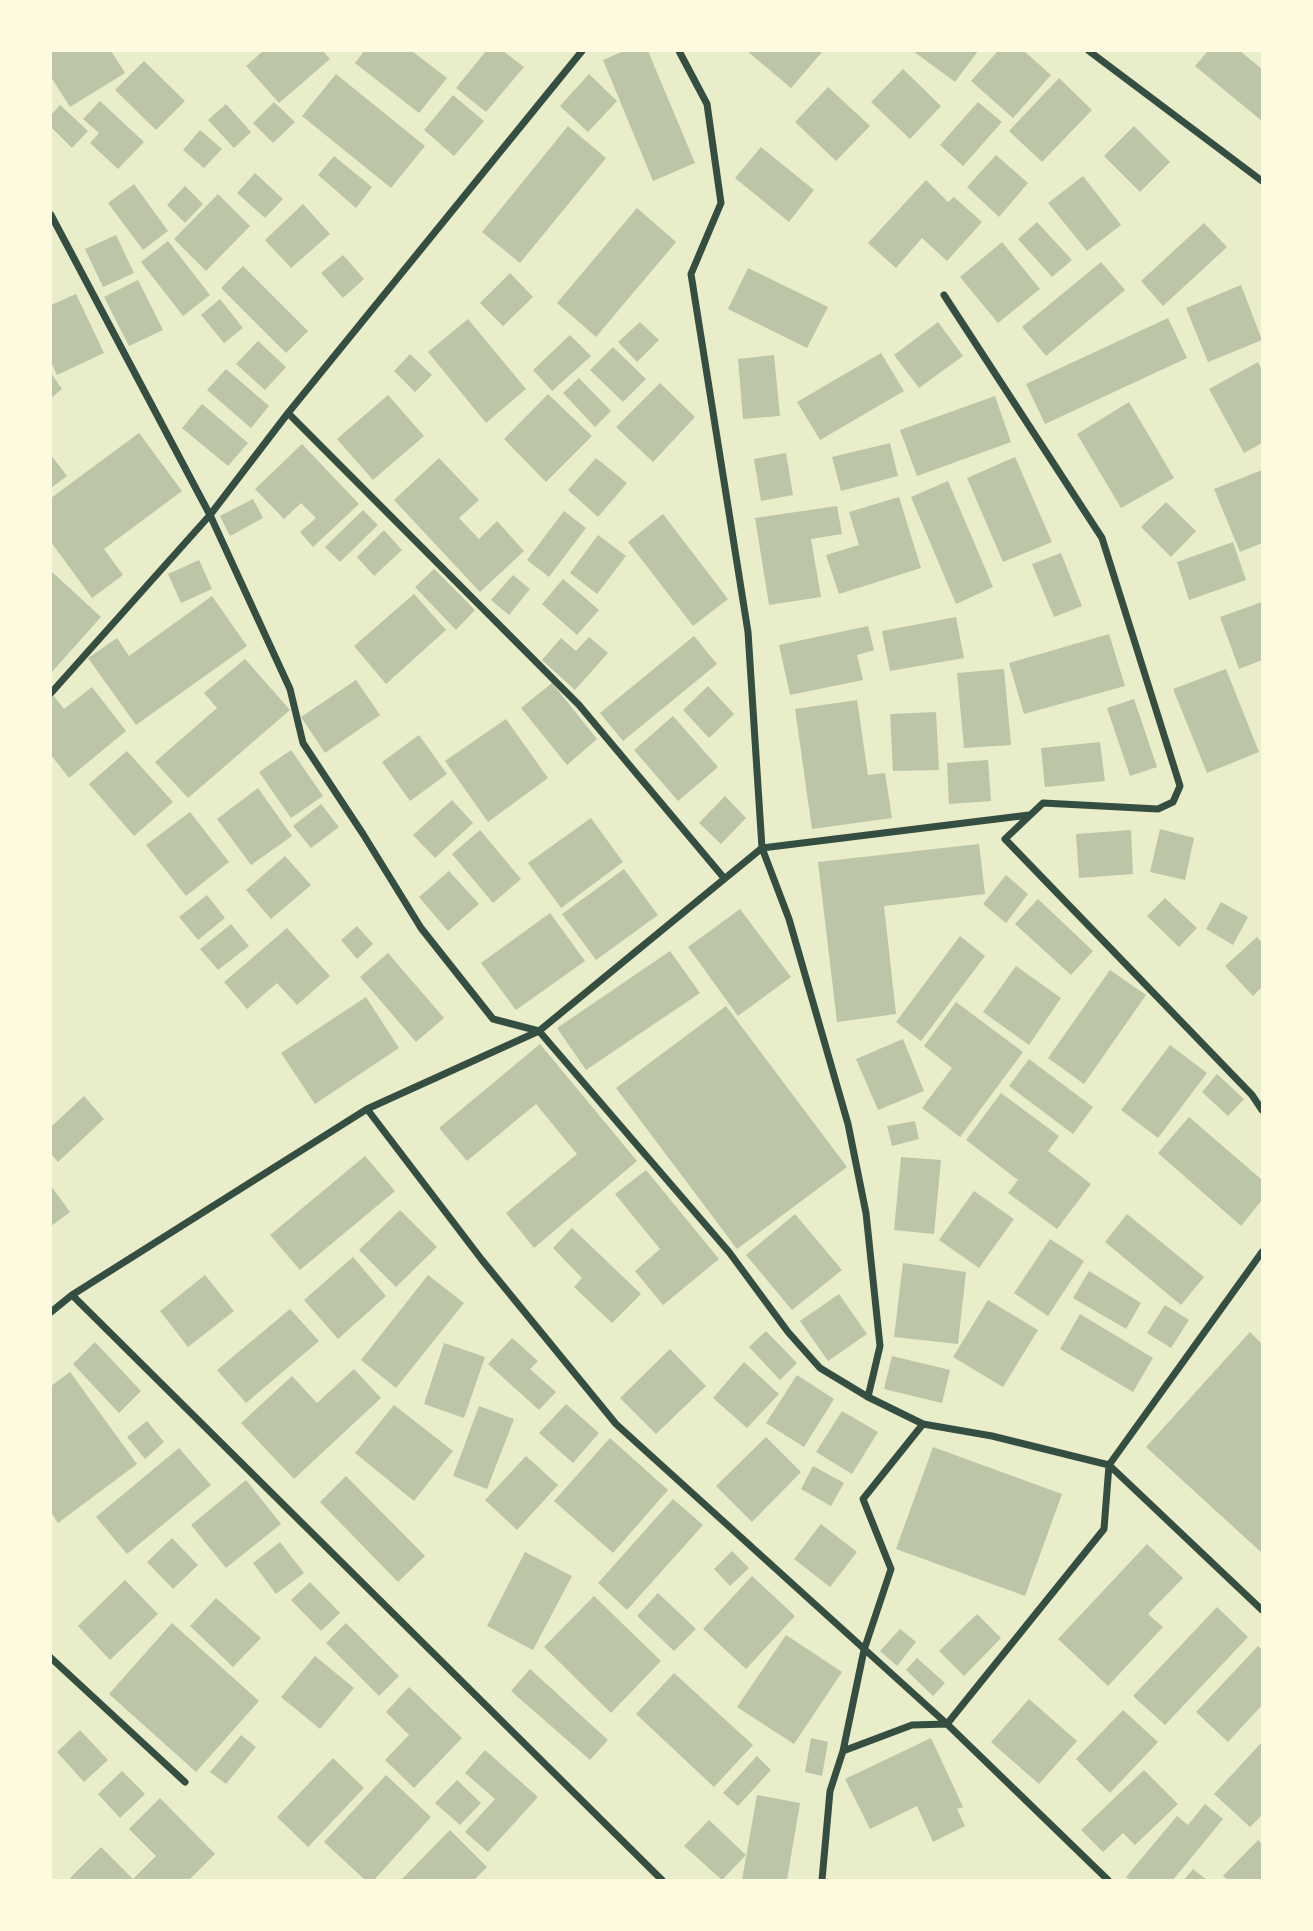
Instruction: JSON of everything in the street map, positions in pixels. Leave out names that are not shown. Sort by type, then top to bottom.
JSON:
[{"type":"street","points":[[51,693],[210,516],[288,413],[582,51]]},
{"type":"street","points":[[679,51],[707,104],[721,203],[691,274],[748,632],[762,848],[789,919],[804,970],[848,1124],[861,1187],[880,1346],[868,1397]]},
{"type":"street","points":[[1089,51],[1262,181]]},
{"type":"street","points":[[51,215],[210,516],[290,689],[303,743],[421,928],[493,1019],[539,1031],[729,1252],[788,1332],[820,1368],[868,1397],[923,1424],[992,1436],[1109,1465],[1262,1609]]},
{"type":"street","points":[[944,295],[1102,538],[1180,786],[1173,802],[1158,809],[1043,803],[1005,839],[1252,1095],[1262,1110]]},
{"type":"street","points":[[288,413],[579,705],[724,878]]},
{"type":"street","points":[[51,1312],[72,1295],[367,1109],[539,1031],[762,848],[1029,815]]},
{"type":"street","points":[[367,1109],[482,1259],[616,1424],[947,1724],[1108,1880]]},
{"type":"street","points":[[843,1751],[912,1726],[947,1724],[1104,1529],[1109,1465],[1262,1252]]},
{"type":"street","points":[[72,1295],[662,1880]]},
{"type":"street","points":[[822,1880],[830,1791],[843,1751],[864,1650],[891,1569],[863,1499],[923,1424]]},
{"type":"street","points":[[51,1658],[185,1782]]},
{"type":"building","points":[[51,51],[111,51],[125,73],[70,107],[51,77]]},
{"type":"building","points":[[263,51],[323,51],[330,59],[279,103],[246,66]]},
{"type":"building","points":[[364,51],[412,51],[447,78],[419,113],[355,63]]},
{"type":"building","points":[[486,51],[503,51],[524,67],[486,112],[456,88]]},
{"type":"building","points":[[624,51],[648,51],[695,163],[653,181],[603,60]]},
{"type":"building","points":[[747,51],[823,51],[791,88]]},
{"type":"building","points":[[913,51],[978,51],[955,82]]},
{"type":"building","points":[[998,51],[1024,51],[1051,75],[1013,118],[971,81]]},
{"type":"building","points":[[1208,51],[1240,51],[1262,69],[1262,121],[1195,66]]},
{"type":"building","points":[[144,61],[185,101],[156,130],[115,90]]},
{"type":"building","points":[[903,69],[941,106],[910,139],[871,102]]},
{"type":"building","points":[[336,74],[425,146],[391,188],[302,116]]},
{"type":"building","points":[[589,74],[617,101],[588,132],[560,106]]},
{"type":"building","points":[[1059,78],[1092,110],[1042,162],[1009,131]]},
{"type":"building","points":[[828,87],[870,126],[836,161],[795,122]]},
{"type":"building","points":[[453,95],[484,121],[454,156],[424,130]]},
{"type":"building","points":[[100,101],[144,142],[118,169],[90,143],[99,133],[83,119]]},
{"type":"building","points":[[274,102],[295,122],[273,143],[253,123]]},
{"type":"building","points":[[978,102],[1002,122],[963,166],[940,145]]},
{"type":"building","points":[[226,104],[251,132],[234,148],[208,120]]},
{"type":"building","points":[[60,105],[88,131],[72,148],[51,127],[51,115]]},
{"type":"building","points":[[568,126],[606,158],[520,263],[482,232]]},
{"type":"building","points":[[1134,126],[1170,162],[1140,192],[1104,156]]},
{"type":"building","points":[[200,130],[222,149],[204,168],[183,150]]},
{"type":"building","points":[[761,147],[814,190],[789,222],[735,178]]},
{"type":"building","points":[[996,155],[1028,183],[999,217],[967,187]]},
{"type":"building","points":[[334,156],[372,187],[356,208],[318,175]]},
{"type":"building","points":[[255,173],[283,199],[265,218],[237,193]]},
{"type":"building","points":[[1083,176],[1121,225],[1087,251],[1048,203]]},
{"type":"building","points":[[926,180],[948,202],[954,197],[982,222],[947,261],[922,238],[896,268],[868,243]]},
{"type":"building","points":[[134,184],[168,231],[143,250],[108,203]]},
{"type":"building","points":[[185,186],[203,204],[185,223],[167,205]]},
{"type":"building","points":[[218,194],[250,226],[206,271],[174,239]]},
{"type":"building","points":[[303,204],[330,234],[291,268],[265,240]]},
{"type":"building","points":[[637,208],[676,242],[596,337],[557,303]]},
{"type":"building","points":[[1037,222],[1072,260],[1052,277],[1018,239]]},
{"type":"building","points":[[1204,223],[1227,247],[1163,306],[1141,281]]},
{"type":"building","points":[[116,235],[134,273],[103,287],[85,249]]},
{"type":"building","points":[[168,241],[210,295],[183,316],[141,262]]},
{"type":"building","points":[[1002,242],[1040,289],[998,323],[960,277]]},
{"type":"building","points":[[343,255],[364,279],[343,298],[321,273]]},
{"type":"building","points":[[1101,262],[1125,290],[1046,356],[1022,327]]},
{"type":"building","points":[[243,266],[308,331],[286,353],[221,288]]},
{"type":"building","points":[[748,268],[828,307],[807,348],[728,309]]},
{"type":"building","points":[[510,273],[533,297],[503,326],[480,303]]},
{"type":"building","points":[[138,280],[163,330],[129,346],[104,297]]},
{"type":"building","points":[[1241,285],[1262,340],[1208,362],[1186,308]]},
{"type":"building","points":[[76,294],[104,353],[57,375],[51,362],[51,305]]},
{"type":"building","points":[[220,299],[243,328],[224,343],[201,315]]},
{"type":"building","points":[[1168,318],[1187,358],[1045,424],[1026,384]]},
{"type":"building","points":[[468,319],[526,389],[486,423],[428,352]]},
{"type":"building","points":[[640,322],[659,340],[637,362],[618,342]]},
{"type":"building","points":[[938,322],[963,356],[919,388],[894,355]]},
{"type":"building","points":[[570,335],[591,356],[552,391],[533,370]]},
{"type":"building","points":[[258,341],[286,367],[265,390],[236,364]]},
{"type":"building","points":[[613,347],[646,379],[623,402],[590,370]]},
{"type":"building","points":[[881,353],[904,391],[820,440],[797,402]]},
{"type":"building","points":[[410,354],[432,375],[415,392],[394,371]]},
{"type":"building","points":[[774,355],[780,416],[743,419],[738,359]]},
{"type":"building","points":[[1258,362],[1262,370],[1262,443],[1244,453],[1209,389]]},
{"type":"building","points":[[226,369],[269,406],[251,428],[207,390]]},
{"type":"building","points":[[51,373],[62,389],[51,398]]},
{"type":"building","points":[[579,378],[611,411],[595,427],[563,393]]},
{"type":"building","points":[[660,383],[695,417],[653,462],[616,427]]},
{"type":"building","points":[[548,394],[592,436],[546,482],[504,439]]},
{"type":"building","points":[[388,395],[424,436],[373,480],[337,439]]},
{"type":"building","points":[[995,396],[1011,442],[917,476],[900,430]]},
{"type":"building","points":[[1129,402],[1174,478],[1121,508],[1077,434]]},
{"type":"building","points":[[202,404],[248,443],[228,466],[182,428]]},
{"type":"building","points":[[139,433],[182,491],[104,549],[123,575],[92,598],[51,542],[51,498]]},
{"type":"building","points":[[890,443],[898,476],[841,491],[832,457]]},
{"type":"building","points":[[302,444],[359,504],[313,547],[300,532],[316,518],[301,503],[284,519],[255,489]]},
{"type":"building","points":[[786,453],[793,495],[761,501],[754,459]]},
{"type":"building","points":[[51,455],[67,476],[51,488]]},
{"type":"building","points":[[1015,457],[1052,542],[1003,562],[967,478]]},
{"type":"building","points":[[439,458],[479,500],[459,518],[479,539],[497,521],[524,551],[480,592],[394,500]]},
{"type":"building","points":[[596,458],[627,483],[598,517],[568,490]]},
{"type":"building","points":[[1262,470],[1262,543],[1240,552],[1214,489]]},
{"type":"building","points":[[948,481],[993,587],[956,604],[911,497]]},
{"type":"building","points":[[899,497],[921,568],[839,594],[826,555],[859,545],[849,512]]},
{"type":"building","points":[[253,499],[263,518],[230,536],[220,516]]},
{"type":"building","points":[[1166,502],[1196,531],[1171,557],[1141,527]]},
{"type":"building","points":[[837,506],[842,534],[811,539],[821,597],[769,605],[755,518]]},
{"type":"building","points":[[363,510],[378,525],[340,562],[325,547]]},
{"type":"building","points":[[564,511],[586,528],[549,577],[527,560]]},
{"type":"building","points":[[663,514],[728,599],[693,626],[628,542]]},
{"type":"building","points":[[384,530],[402,550],[374,576],[357,557]]},
{"type":"building","points":[[598,535],[626,556],[597,594],[570,573]]},
{"type":"building","points":[[1233,542],[1246,580],[1189,600],[1177,562]]},
{"type":"building","points":[[1061,553],[1082,606],[1054,617],[1032,564]]},
{"type":"building","points":[[199,560],[212,589],[181,603],[168,574]]},
{"type":"building","points":[[434,569],[475,610],[456,630],[415,587]]},
{"type":"building","points":[[51,571],[101,617],[51,673]]},
{"type":"building","points":[[513,575],[530,589],[509,615],[491,600]]},
{"type":"building","points":[[563,579],[599,610],[577,635],[542,604]]},
{"type":"building","points":[[414,594],[446,630],[386,684],[354,646]]},
{"type":"building","points":[[212,596],[247,646],[136,725],[88,658],[117,638],[129,656]]},
{"type":"building","points":[[1262,602],[1262,660],[1239,669],[1220,617]]},
{"type":"building","points":[[956,617],[964,658],[890,671],[882,631]]},
{"type":"building","points":[[868,626],[874,650],[857,655],[863,680],[790,695],[779,645]]},
{"type":"building","points":[[1109,634],[1125,686],[1024,714],[1009,663]]},
{"type":"building","points":[[694,636],[717,664],[623,741],[600,713]]},
{"type":"building","points":[[589,637],[608,653],[575,690],[542,660],[561,638],[576,651]]},
{"type":"building","points":[[245,659],[290,710],[188,798],[155,762],[217,708],[204,693]]},
{"type":"building","points":[[1004,669],[1011,745],[964,748],[957,673]]},
{"type":"building","points":[[1226,669],[1259,752],[1207,773],[1173,689]]},
{"type":"building","points":[[356,680],[380,715],[325,753],[301,717]]},
{"type":"building","points":[[552,683],[597,739],[567,765],[521,708]]},
{"type":"building","points":[[708,686],[734,714],[709,738],[683,710]]},
{"type":"building","points":[[92,687],[126,731],[69,778],[51,755],[51,698],[53,695],[64,709]]},
{"type":"building","points":[[1134,699],[1157,767],[1130,776],[1107,708]]},
{"type":"building","points":[[857,700],[868,775],[885,773],[892,818],[812,829],[795,709]]},
{"type":"building","points":[[936,712],[939,770],[893,771],[890,714]]},
{"type":"building","points":[[673,716],[718,767],[678,801],[634,750]]},
{"type":"building","points":[[506,719],[548,778],[488,822],[445,761]]},
{"type":"building","points":[[419,735],[447,774],[410,801],[382,762]]},
{"type":"building","points":[[1100,742],[1105,781],[1045,787],[1041,748]]},
{"type":"building","points":[[291,750],[323,796],[291,818],[259,772]]},
{"type":"building","points":[[127,751],[173,802],[134,836],[89,784]]},
{"type":"building","points":[[988,760],[991,801],[949,804],[947,763]]},
{"type":"building","points":[[258,788],[292,836],[251,865],[217,819]]},
{"type":"building","points":[[725,796],[746,818],[721,844],[699,823]]},
{"type":"building","points":[[452,800],[473,823],[435,858],[413,835]]},
{"type":"building","points":[[321,804],[339,827],[311,848],[293,826]]},
{"type":"building","points":[[190,812],[229,862],[186,896],[146,845]]},
{"type":"building","points":[[591,818],[623,862],[561,908],[528,863]]},
{"type":"building","points":[[1160,829],[1194,838],[1185,880],[1150,872]]},
{"type":"building","points":[[480,830],[521,879],[493,903],[452,854]]},
{"type":"building","points":[[1131,830],[1133,874],[1079,878],[1076,834]]},
{"type":"building","points":[[979,844],[985,894],[884,906],[896,1014],[837,1022],[818,862]]},
{"type":"building","points":[[285,856],[311,885],[271,919],[246,890]]},
{"type":"building","points":[[624,869],[658,915],[596,960],[562,914]]},
{"type":"building","points":[[449,871],[479,904],[448,931],[419,897]]},
{"type":"building","points":[[1006,875],[1028,894],[1006,923],[983,904]]},
{"type":"building","points":[[207,895],[225,918],[198,940],[179,917]]},
{"type":"building","points":[[1165,898],[1197,928],[1179,947],[1147,916]]},
{"type":"building","points":[[1038,899],[1093,951],[1071,975],[1015,924]]},
{"type":"building","points":[[1221,902],[1248,917],[1233,945],[1206,929]]},
{"type":"building","points":[[740,909],[791,977],[738,1016],[688,947]]},
{"type":"building","points":[[550,913],[585,961],[516,1010],[481,963]]},
{"type":"building","points":[[231,924],[249,946],[218,970],[200,949]]},
{"type":"building","points":[[357,926],[373,944],[357,959],[341,940]]},
{"type":"building","points":[[287,928],[330,976],[297,1005],[277,983],[247,1009],[224,982]]},
{"type":"building","points":[[960,936],[985,956],[921,1041],[896,1022]]},
{"type":"building","points":[[1257,937],[1262,943],[1262,987],[1253,996],[1225,966]]},
{"type":"building","points":[[670,951],[700,993],[586,1070],[557,1028]]},
{"type":"building","points":[[388,953],[444,1018],[416,1042],[360,977]]},
{"type":"building","points":[[1016,966],[1061,998],[1029,1045],[983,1012]]},
{"type":"building","points":[[1110,970],[1146,995],[1084,1084],[1048,1058]]},
{"type":"building","points":[[366,997],[399,1048],[315,1104],[281,1053]]},
{"type":"building","points":[[956,1002],[1023,1052],[960,1137],[922,1108],[952,1068],[924,1046]]},
{"type":"building","points":[[726,1006],[847,1167],[737,1249],[616,1088]]},
{"type":"building","points":[[903,1039],[924,1091],[878,1110],[856,1059]]},
{"type":"building","points":[[540,1044],[637,1161],[534,1248],[506,1213],[577,1154],[536,1104],[467,1161],[439,1128]]},
{"type":"building","points":[[1170,1045],[1207,1073],[1158,1138],[1121,1110]]},
{"type":"building","points":[[1029,1059],[1093,1107],[1073,1134],[1009,1086]]},
{"type":"building","points":[[1217,1074],[1244,1099],[1228,1116],[1202,1092]]},
{"type":"building","points":[[1001,1093],[1059,1136],[1048,1151],[1091,1184],[1057,1229],[1008,1193],[1018,1180],[966,1140]]},
{"type":"building","points":[[84,1096],[104,1119],[58,1162],[51,1154],[51,1127]]},
{"type":"building","points":[[1189,1117],[1262,1180],[1262,1200],[1241,1226],[1158,1153]]},
{"type":"building","points":[[915,1121],[919,1139],[892,1146],[887,1126]]},
{"type":"building","points":[[365,1156],[395,1191],[300,1270],[270,1235]]},
{"type":"building","points":[[901,1157],[941,1160],[934,1234],[894,1230]]},
{"type":"building","points":[[646,1170],[719,1259],[663,1305],[635,1271],[660,1249],[615,1194]]},
{"type":"building","points":[[51,1186],[70,1212],[51,1226]]},
{"type":"building","points":[[974,1191],[1014,1219],[979,1268],[939,1240]]},
{"type":"building","points":[[400,1210],[437,1247],[396,1287],[359,1250]]},
{"type":"building","points":[[795,1214],[842,1270],[792,1310],[746,1255]]},
{"type":"building","points":[[1127,1214],[1204,1277],[1181,1305],[1105,1242]]},
{"type":"building","points":[[572,1228],[641,1294],[612,1323],[574,1287],[582,1278],[553,1248]]},
{"type":"building","points":[[1050,1239],[1084,1261],[1048,1316],[1014,1293]]},
{"type":"building","points":[[353,1257],[386,1296],[338,1339],[304,1300]]},
{"type":"building","points":[[903,1263],[966,1272],[958,1344],[894,1337]]},
{"type":"building","points":[[1089,1271],[1141,1303],[1126,1329],[1073,1298]]},
{"type":"building","points":[[205,1275],[234,1311],[188,1347],[160,1311]]},
{"type":"building","points":[[428,1275],[464,1303],[396,1388],[361,1360]]},
{"type":"building","points":[[839,1294],[867,1334],[828,1361],[800,1321]]},
{"type":"building","points":[[988,1300],[1038,1330],[1003,1387],[953,1357]]},
{"type":"building","points":[[1165,1305],[1189,1320],[1171,1348],[1147,1333]]},
{"type":"building","points":[[290,1309],[319,1341],[246,1403],[217,1370]]},
{"type":"building","points":[[1080,1314],[1153,1358],[1133,1392],[1060,1349]]},
{"type":"building","points":[[766,1331],[797,1363],[780,1380],[749,1347]]},
{"type":"building","points":[[1250,1332],[1262,1344],[1262,1553],[1146,1447]]},
{"type":"building","points":[[512,1338],[538,1361],[530,1369],[556,1392],[539,1410],[488,1364]]},
{"type":"building","points":[[95,1342],[141,1391],[119,1413],[73,1364]]},
{"type":"building","points":[[444,1343],[485,1357],[464,1418],[424,1404]]},
{"type":"building","points":[[670,1349],[706,1386],[656,1434],[620,1398]]},
{"type":"building","points":[[892,1356],[950,1370],[942,1403],[884,1389]]},
{"type":"building","points":[[744,1362],[779,1394],[747,1428],[713,1398]]},
{"type":"building","points":[[354,1369],[381,1398],[294,1479],[241,1423],[292,1376],[317,1403]]},
{"type":"building","points":[[70,1372],[137,1464],[58,1523],[51,1512],[51,1386]]},
{"type":"building","points":[[797,1375],[834,1399],[804,1447],[766,1423]]},
{"type":"building","points":[[566,1404],[599,1433],[573,1463],[539,1433]]},
{"type":"building","points":[[394,1405],[453,1451],[414,1501],[355,1453]]},
{"type":"building","points":[[479,1406],[514,1419],[487,1489],[453,1476]]},
{"type":"building","points":[[842,1411],[878,1432],[852,1474],[816,1452]]},
{"type":"building","points":[[147,1421],[164,1442],[145,1459],[127,1437]]},
{"type":"building","points":[[766,1437],[801,1472],[752,1522],[716,1486]]},
{"type":"building","points":[[610,1438],[668,1490],[613,1553],[554,1501]]},
{"type":"building","points":[[933,1447],[1062,1494],[1025,1596],[896,1549]]},
{"type":"building","points":[[179,1448],[211,1485],[127,1554],[96,1517]]},
{"type":"building","points":[[526,1456],[558,1485],[517,1530],[485,1500]]},
{"type":"building","points":[[813,1466],[844,1483],[831,1506],[801,1489]]},
{"type":"building","points":[[346,1476],[425,1556],[398,1582],[320,1502]]},
{"type":"building","points":[[246,1480],[281,1524],[226,1568],[191,1525]]},
{"type":"building","points":[[673,1499],[703,1525],[627,1610],[598,1583]]},
{"type":"building","points":[[821,1524],[857,1552],[830,1587],[794,1559]]},
{"type":"building","points":[[172,1538],[198,1565],[173,1589],[147,1562]]},
{"type":"building","points":[[280,1542],[304,1573],[276,1594],[253,1563]]},
{"type":"building","points":[[1147,1544],[1183,1578],[1148,1614],[1163,1627],[1108,1686],[1058,1639]]},
{"type":"building","points":[[732,1551],[749,1568],[730,1586],[714,1569]]},
{"type":"building","points":[[525,1552],[572,1576],[533,1650],[487,1626]]},
{"type":"building","points":[[752,1576],[795,1616],[746,1669],[703,1629]]},
{"type":"building","points":[[125,1580],[158,1614],[110,1660],[78,1626]]},
{"type":"building","points":[[310,1582],[340,1613],[321,1631],[291,1600]]},
{"type":"building","points":[[658,1593],[696,1629],[674,1651],[637,1616]]},
{"type":"building","points":[[594,1596],[661,1661],[611,1713],[544,1647]]},
{"type":"building","points":[[216,1598],[261,1638],[233,1667],[190,1626]]},
{"type":"building","points":[[1217,1607],[1248,1637],[1165,1725],[1133,1696]]},
{"type":"building","points":[[977,1614],[1001,1638],[964,1676],[939,1651]]},
{"type":"building","points":[[172,1623],[259,1701],[196,1772],[109,1694]]},
{"type":"building","points":[[346,1623],[399,1676],[379,1696],[326,1643]]},
{"type":"building","points":[[900,1629],[916,1642],[897,1666],[880,1651]]},
{"type":"building","points":[[786,1635],[842,1672],[794,1744],[737,1707]]},
{"type":"building","points":[[1258,1646],[1262,1650],[1262,1705],[1228,1742],[1196,1712]]},
{"type":"building","points":[[315,1656],[354,1688],[320,1729],[281,1697]]},
{"type":"building","points":[[917,1658],[945,1683],[933,1696],[906,1670]]},
{"type":"building","points":[[530,1669],[608,1740],[590,1760],[511,1691]]},
{"type":"building","points":[[674,1673],[753,1745],[714,1787],[636,1714]]},
{"type":"building","points":[[409,1687],[462,1738],[414,1788],[385,1760],[409,1735],[386,1712]]},
{"type":"building","points":[[1029,1699],[1077,1741],[1039,1784],[991,1742]]},
{"type":"building","points":[[1123,1710],[1158,1742],[1110,1793],[1076,1759]]},
{"type":"building","points":[[80,1730],[108,1760],[84,1782],[57,1752]]},
{"type":"building","points":[[241,1735],[256,1747],[226,1784],[210,1772]]},
{"type":"building","points":[[811,1738],[828,1742],[822,1776],[805,1772]]},
{"type":"building","points":[[931,1738],[963,1807],[957,1809],[965,1826],[933,1842],[917,1806],[870,1829],[845,1779]]},
{"type":"building","points":[[1262,1742],[1262,1815],[1250,1827],[1214,1794]]},
{"type":"building","points":[[485,1750],[538,1797],[488,1852],[465,1832],[495,1799],[465,1773]]},
{"type":"building","points":[[757,1756],[771,1770],[738,1806],[723,1793]]},
{"type":"building","points":[[333,1758],[364,1788],[308,1847],[277,1817]]},
{"type":"building","points":[[1144,1770],[1178,1804],[1135,1845],[1123,1833],[1103,1852],[1081,1830]]},
{"type":"building","points":[[122,1771],[145,1794],[120,1818],[98,1794]]},
{"type":"building","points":[[386,1775],[431,1817],[374,1880],[365,1880],[324,1842]]},
{"type":"building","points":[[457,1780],[481,1803],[460,1825],[435,1803]]},
{"type":"building","points":[[757,1795],[800,1803],[787,1880],[742,1880]]},
{"type":"building","points":[[160,1798],[215,1854],[189,1880],[70,1878],[101,1847],[133,1879],[156,1856],[129,1829]]},
{"type":"building","points":[[1205,1804],[1223,1819],[1173,1880],[1130,1880],[1126,1877],[1177,1816],[1188,1825]]},
{"type":"building","points":[[709,1820],[746,1855],[722,1880],[684,1846]]},
{"type":"building","points":[[450,1830],[487,1867],[474,1880],[401,1880]]},
{"type":"building","points":[[1258,1840],[1262,1844],[1262,1880],[1228,1880],[1223,1876]]},
{"type":"building","points":[[1193,1869],[1207,1880],[1184,1880]]}]
